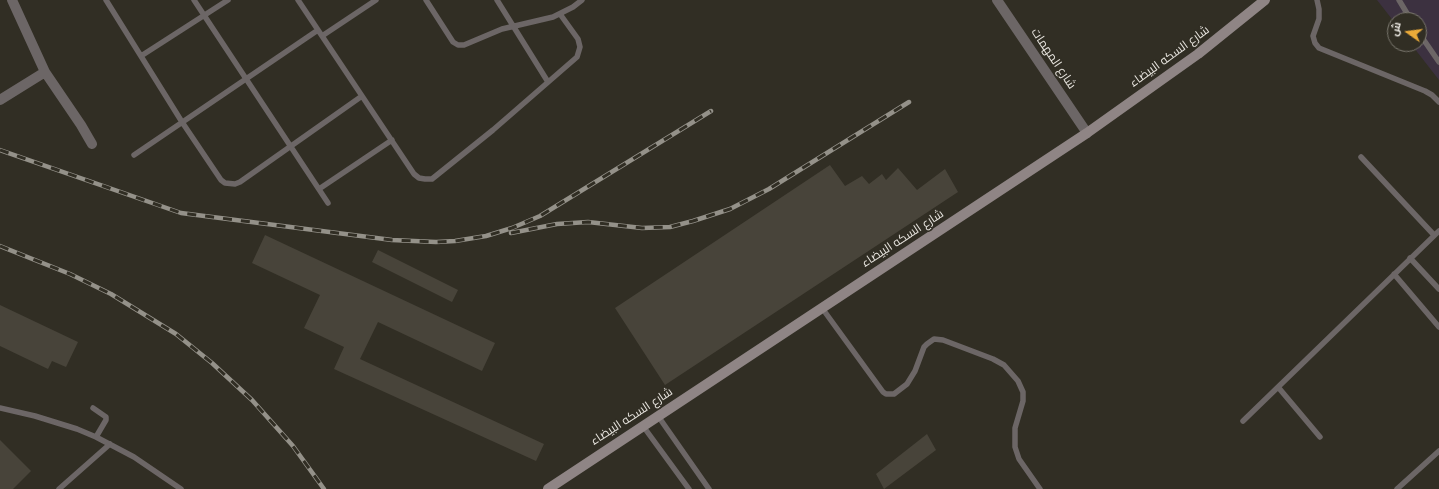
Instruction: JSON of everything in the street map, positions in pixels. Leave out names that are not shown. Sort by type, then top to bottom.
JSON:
[{"type":"street","points":[[12,0],[44,72],[92,144]]},
{"type":"street","name":"شارع المهمات","points":[[997,0],[1087,133]]},
{"type":"street","name":"شارع السكه البيضاء","points":[[548,489],[1087,133],[1198,54],[1265,0]]},
{"type":"street","points":[[0,100],[44,72]]},
{"type":"lane","points":[[106,0],[182,122],[221,180],[230,184],[240,182],[362,96]]},
{"type":"lane","points":[[194,0],[328,203]]},
{"type":"lane","points":[[141,56],[228,0]]},
{"type":"lane","points":[[298,0],[414,174],[419,178],[425,179],[432,178],[493,130],[573,62],[580,52],[578,39],[560,14]]},
{"type":"lane","points":[[322,36],[376,0]]},
{"type":"lane","points":[[426,0],[450,38],[458,45],[464,45],[496,31],[513,26],[545,20],[560,14],[582,0]]},
{"type":"lane","points":[[497,0],[548,82]]},
{"type":"lane","points":[[1317,0],[1319,19],[1313,36],[1314,43],[1320,48],[1430,93],[1439,102]]},
{"type":"lane","points":[[1399,0],[1406,12]]},
{"type":"lane","points":[[134,154],[318,30]]},
{"type":"lane","points":[[1427,45],[1439,62]]},
{"type":"lane","points":[[318,189],[392,140]]},
{"type":"lane","points":[[1243,421],[1437,233],[1362,157]]},
{"type":"lane","points":[[1410,258],[1439,289]]},
{"type":"lane","points":[[1394,274],[1439,327]]},
{"type":"lane","points":[[822,308],[883,392],[886,394],[894,394],[907,384],[913,375],[924,347],[934,340],[943,340],[993,359],[1004,365],[1018,381],[1023,392],[1023,401],[1015,428],[1015,447],[1019,458],[1040,489]]},
{"type":"lane","points":[[1278,387],[1320,437]]},
{"type":"lane","points":[[0,408],[35,416],[77,429],[96,437],[134,457],[181,489]]},
{"type":"lane","points":[[93,408],[106,417],[106,420],[96,437]]},
{"type":"lane","points":[[658,416],[709,489]]},
{"type":"lane","points":[[643,426],[689,489]]},
{"type":"lane","points":[[60,489],[110,444]]},
{"type":"lane","points":[[1398,489],[1439,451]]},
{"type":"shaded area","points":[[1377,0],[1439,0],[1439,80],[1417,52],[1427,52],[1427,12],[1387,13]]},
{"type":"building","points":[[830,165],[845,186],[862,176],[869,184],[882,174],[886,180],[898,168],[917,190],[945,169],[958,192],[665,385],[615,308]]},
{"type":"building","points":[[265,235],[495,343],[482,371],[378,322],[360,359],[544,444],[536,461],[334,369],[344,347],[304,328],[320,295],[252,263]]},
{"type":"building","points":[[378,250],[458,290],[452,302],[372,262]]},
{"type":"building","points":[[0,305],[78,342],[66,367],[52,361],[48,369],[0,346]]},
{"type":"building","points":[[927,434],[936,450],[884,489],[876,474]]},
{"type":"building","points":[[0,440],[31,471],[13,489],[0,489]]},
{"type":"railway","points":[[511,233],[557,224],[588,222],[642,228],[670,227],[730,209],[769,189],[909,102]]},
{"type":"railway","points":[[0,150],[181,213],[392,240],[436,242],[455,241],[486,236],[512,228],[540,216],[711,111]]},
{"type":"railway","points":[[0,246],[70,274],[111,294],[176,334],[212,363],[252,400],[293,446],[324,489]]}]
